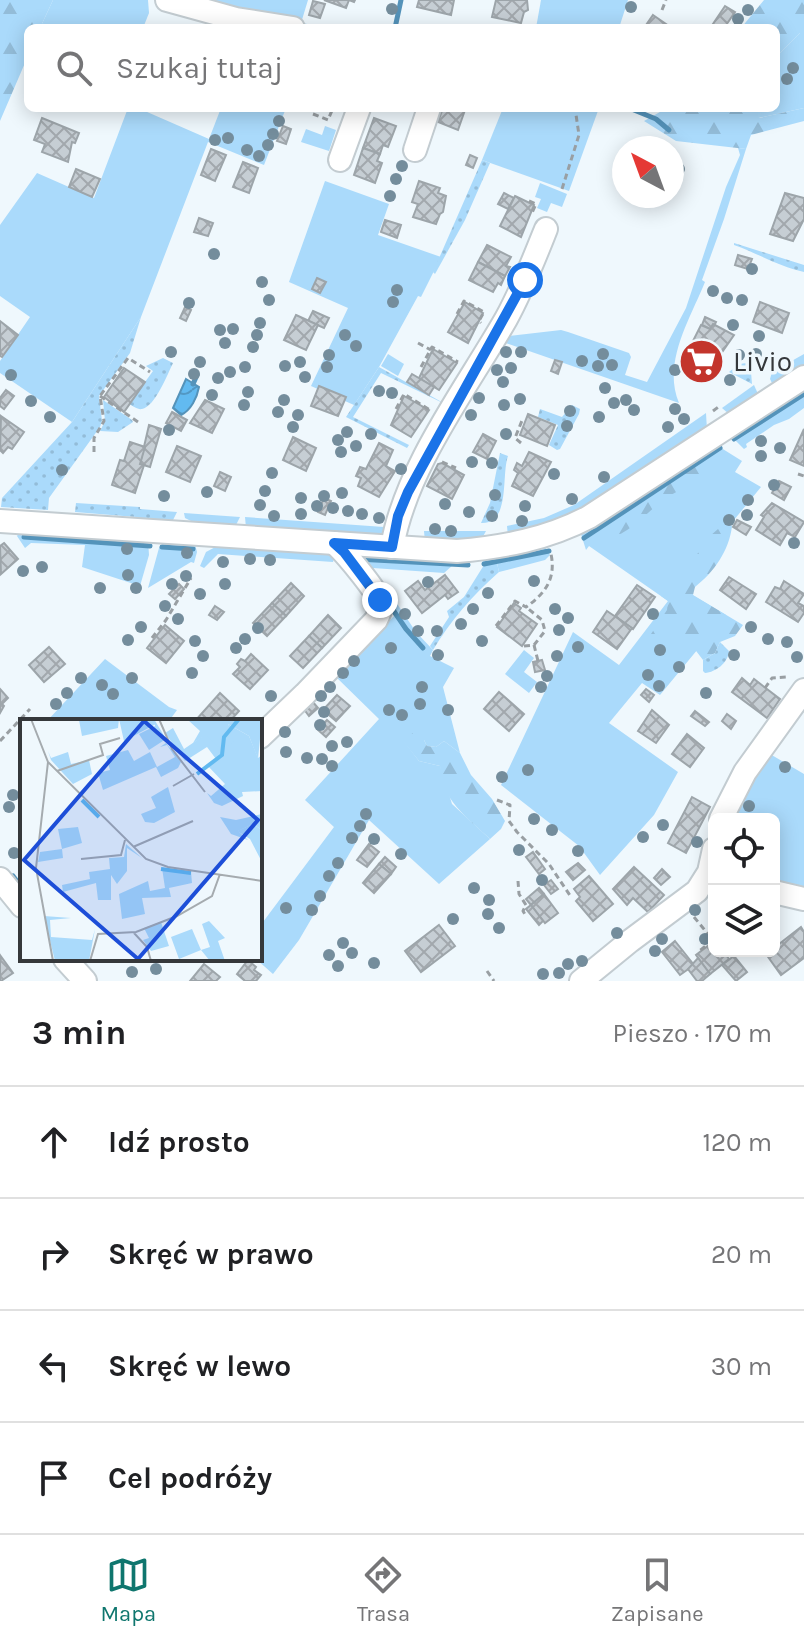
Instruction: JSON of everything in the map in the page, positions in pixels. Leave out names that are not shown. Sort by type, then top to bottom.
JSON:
[{"type":"street","points":[[167,0],[236,19],[268,24]]},
{"type":"street","points":[[340,160],[358,112]]},
{"type":"street","points":[[415,150],[428,112]]},
{"type":"street","points":[[392,547],[398,516],[408,492],[508,314],[546,229]]},
{"type":"street","points":[[0,521],[457,551],[490,549],[531,540],[572,526],[623,497],[804,377]]},
{"type":"street","points":[[262,735],[315,684],[380,613],[380,600],[334,543]]},
{"type":"street","points":[[724,813],[795,684]]},
{"type":"street","points":[[581,981],[630,941],[699,896],[708,874]]},
{"type":"street","points":[[0,879],[20,904]]},
{"type":"street","points":[[780,893],[804,899]]},
{"type":"street","points":[[67,961],[85,981]]},
{"type":"path","points":[[662,10],[666,0]]},
{"type":"path","points":[[313,114],[328,120],[331,112]]},
{"type":"path","points":[[562,189],[579,135],[576,112]]},
{"type":"path","points":[[457,314],[464,301],[484,312],[477,331]]},
{"type":"path","points":[[418,343],[431,350]]},
{"type":"path","points":[[421,367],[432,347],[459,362],[454,370]]},
{"type":"path","points":[[94,452],[94,438],[104,421],[100,396],[128,358],[150,372]]},
{"type":"path","points":[[396,409],[404,394],[430,409],[426,417]]},
{"type":"path","points":[[100,396],[141,424]]},
{"type":"path","points":[[713,411],[721,405]]},
{"type":"path","points":[[521,443],[515,438],[523,418]]},
{"type":"path","points":[[798,474],[804,476]]},
{"type":"path","points":[[526,607],[551,580],[554,568]]},
{"type":"path","points":[[152,638],[191,578]]},
{"type":"path","points":[[496,626],[515,601],[526,607],[544,622],[545,631],[534,645],[524,646]]},
{"type":"path","points":[[533,634],[540,639]]},
{"type":"path","points":[[534,645],[538,661]]},
{"type":"path","points":[[765,688],[772,678],[795,684]]},
{"type":"path","points":[[21,719],[30,709]]},
{"type":"path","points":[[0,741],[20,720]]},
{"type":"path","points":[[497,800],[510,805],[509,821],[549,864],[571,897]]},
{"type":"path","points":[[518,881],[519,894],[526,905],[523,911],[526,916]]},
{"type":"path","points":[[698,952],[713,940],[699,896]]},
{"type":"path","points":[[487,971],[494,981]]},
{"type":"green space","points":[[0,0],[53,0],[42,24],[24,24],[24,65],[0,121]]},
{"type":"green space","points":[[53,0],[148,0],[149,13],[145,24],[42,24]]},
{"type":"green space","points":[[184,0],[308,0],[301,23],[308,24],[291,24]]},
{"type":"green space","points":[[541,0],[628,0],[620,24],[537,24]]},
{"type":"green space","points":[[764,0],[804,0],[804,33],[800,33],[780,53],[780,24],[744,24]]},
{"type":"green space","points":[[800,33],[804,33],[804,108],[758,118],[761,112],[780,112],[780,53]]},
{"type":"green space","points":[[804,108],[804,121],[751,135],[746,149],[684,142],[684,136],[668,136],[644,121],[660,112],[761,112],[759,118]]},
{"type":"green space","points":[[126,112],[147,112],[209,139],[219,112],[284,112],[264,165],[208,142],[141,317],[72,422],[0,373],[0,361],[30,317],[0,296],[0,225],[37,173],[94,198]]},
{"type":"green space","points":[[501,112],[598,112],[569,191],[482,160]]},
{"type":"green space","points":[[325,126],[336,130],[329,151],[301,142],[306,129],[322,135]]},
{"type":"green space","points":[[738,148],[746,149],[702,280],[705,282],[676,357],[675,388],[679,403],[500,341],[509,336],[561,330],[629,353],[631,357],[625,375],[647,382],[686,308],[726,187],[740,155]]},
{"type":"green space","points":[[482,160],[490,163],[465,220],[435,274],[433,272]]},
{"type":"green space","points":[[325,181],[389,204],[378,235],[441,257],[421,297],[418,296],[354,405],[311,386],[348,308],[289,282]]},
{"type":"green space","points":[[540,183],[567,194],[562,207],[551,203],[547,212],[537,208],[541,199],[535,197]]},
{"type":"green space","points":[[734,243],[804,265],[804,272],[777,263]]},
{"type":"green space","points":[[141,317],[130,353],[99,396],[100,427],[49,498],[48,510],[1,507],[2,498],[72,422]]},
{"type":"green space","points":[[388,354],[404,364],[398,376],[381,366]]},
{"type":"green space","points":[[804,354],[804,367],[796,372],[791,365],[782,371],[786,378],[773,385],[770,379],[772,372]]},
{"type":"green space","points":[[163,358],[173,363],[152,402],[142,409],[129,404],[153,371],[146,366]]},
{"type":"green space","points":[[739,364],[754,365],[752,384],[729,372]]},
{"type":"green space","points":[[379,367],[447,405],[381,373],[353,417],[409,445],[407,448],[346,417]]},
{"type":"green space","points":[[754,385],[758,394],[729,414],[722,408]]},
{"type":"green space","points":[[804,389],[804,408],[746,444],[744,449],[732,437],[734,434]]},
{"type":"green space","points":[[103,400],[133,422],[118,432],[100,431],[105,421]]},
{"type":"green space","points":[[572,405],[580,409],[579,414],[557,450],[549,445],[558,425],[538,417],[540,409],[562,417]]},
{"type":"green space","points":[[706,413],[707,430],[588,509],[508,537],[507,526],[544,518],[574,505]]},
{"type":"green space","points":[[718,446],[742,461],[735,472],[761,487],[679,587],[726,615],[660,695],[642,683],[609,723],[678,772],[654,815],[600,875],[579,846],[501,785],[573,632],[619,665],[668,601],[589,546],[586,550],[581,534]]},
{"type":"green space","points":[[500,453],[508,456],[501,508],[497,516],[481,523],[490,503]]},
{"type":"green space","points":[[703,461],[720,463],[719,476],[705,489],[690,488],[676,492],[624,532],[611,537],[599,536],[600,530]]},
{"type":"green space","points":[[76,503],[177,512],[172,522],[135,520],[136,517],[75,512]]},
{"type":"green space","points":[[184,513],[240,517],[235,527],[195,523],[185,518]]},
{"type":"green space","points":[[245,517],[384,527],[388,521],[384,537],[246,528]]},
{"type":"green space","points":[[726,522],[732,526],[724,552],[714,568],[695,587],[693,595],[743,625],[735,636],[720,642],[715,653],[703,660],[690,643],[672,632],[657,640],[651,634],[667,610],[668,601],[661,596],[697,555],[702,543]]},
{"type":"green space","points":[[424,531],[486,531],[480,542],[425,542]]},
{"type":"green space","points":[[19,533],[148,540],[149,555],[140,586],[82,567],[85,545],[31,543],[25,548],[17,536]]},
{"type":"green space","points":[[164,542],[195,544],[197,552],[194,563],[148,588],[159,548]]},
{"type":"green space","points":[[221,544],[335,555],[333,562],[218,554],[204,568],[200,566],[206,552]]},
{"type":"green space","points":[[545,547],[550,555],[545,560],[499,572],[497,563],[482,564],[483,559]]},
{"type":"green space","points":[[358,555],[467,560],[468,565],[453,565],[444,573],[373,568],[416,632],[433,650],[430,656],[454,668],[443,687],[460,753],[444,741],[436,747],[427,746],[424,740],[403,740],[419,761],[440,766],[452,804],[490,839],[439,884],[369,820],[299,940],[273,974],[258,961],[262,961],[262,923],[334,827],[305,800],[379,719],[334,675],[383,622],[394,616],[366,575]]},
{"type":"green space","points":[[497,563],[499,572],[463,609],[433,650],[430,646],[449,617],[447,611],[464,597],[484,565]]},
{"type":"green space","points":[[720,642],[729,651],[726,659],[717,669],[705,673],[703,660],[715,653]]},
{"type":"green space","points":[[524,650],[534,658],[524,672],[537,682],[529,693],[505,674]]},
{"type":"green space","points":[[105,659],[177,710],[170,719],[49,719]]},
{"type":"green space","points":[[432,721],[436,728],[424,740],[427,746],[436,747],[444,741],[460,753],[471,775],[492,799],[505,821],[490,839],[450,798],[441,778],[440,766],[419,761],[402,740]]},
{"type":"green space","points":[[770,754],[804,774],[804,895],[780,889],[780,813],[731,813]]},
{"type":"water","points":[[186,379],[199,387],[193,403],[181,415],[173,408]]},
{"type":"building","points":[[324,0],[349,0],[346,8]]},
{"type":"building","points":[[419,0],[454,0],[451,15],[417,7]]},
{"type":"building","points":[[496,0],[527,0],[528,10],[524,12],[521,23],[492,17]]},
{"type":"building","points":[[313,1],[325,4],[320,18],[309,15]]},
{"type":"building","points":[[725,6],[735,12],[727,24],[713,24]]},
{"type":"building","points":[[653,15],[666,24],[647,24]]},
{"type":"building","points":[[442,112],[464,112],[458,130],[438,122]]},
{"type":"building","points":[[42,118],[79,133],[75,143],[72,142],[68,162],[42,152],[45,144],[34,140]]},
{"type":"building","points":[[374,118],[396,126],[388,147],[383,145],[380,154],[363,148]]},
{"type":"building","points":[[283,126],[291,129],[286,144],[277,141]]},
{"type":"building","points":[[363,148],[380,154],[377,161],[382,163],[375,183],[354,175]]},
{"type":"building","points":[[211,149],[226,155],[215,181],[201,175]]},
{"type":"building","points":[[470,155],[477,158],[473,168],[466,165]]},
{"type":"building","points":[[243,162],[258,168],[249,193],[233,187]]},
{"type":"building","points":[[76,169],[100,179],[92,197],[69,187]]},
{"type":"building","points":[[419,181],[440,188],[438,193],[446,196],[443,212],[436,224],[413,217],[418,204],[412,202]]},
{"type":"building","points":[[504,193],[514,198],[508,209],[498,204]]},
{"type":"building","points":[[785,193],[804,198],[804,219],[793,241],[770,234]]},
{"type":"building","points":[[515,196],[534,205],[521,237],[500,226]]},
{"type":"building","points":[[199,218],[213,223],[208,236],[194,232]]},
{"type":"building","points":[[385,220],[401,225],[397,238],[381,232]]},
{"type":"building","points":[[487,245],[511,257],[505,276],[478,262]]},
{"type":"building","points":[[738,255],[752,259],[748,269],[735,265]]},
{"type":"building","points":[[478,262],[505,276],[493,292],[469,280]]},
{"type":"building","points":[[317,278],[326,282],[320,293],[312,289]]},
{"type":"building","points":[[465,302],[483,313],[468,343],[448,332]]},
{"type":"building","points":[[760,302],[789,313],[782,333],[753,322]]},
{"type":"building","points":[[185,307],[191,310],[186,321],[180,318]]},
{"type":"building","points":[[313,311],[329,318],[324,328],[308,321]]},
{"type":"building","points":[[296,315],[318,325],[306,350],[284,340]]},
{"type":"building","points":[[705,317],[716,322],[712,330],[702,325]]},
{"type":"building","points":[[0,321],[18,335],[2,357],[0,356]]},
{"type":"building","points":[[713,324],[734,335],[718,358],[691,345],[701,325],[710,329]]},
{"type":"building","name":"Livio","points":[[691,345],[721,360],[713,377],[683,362]]},
{"type":"building","points":[[433,349],[457,363],[439,390],[419,378]]},
{"type":"building","points":[[555,360],[562,362],[558,374],[551,371]]},
{"type":"building","points":[[124,368],[145,382],[124,412],[104,397]]},
{"type":"building","points":[[412,374],[434,387],[429,395],[407,382]]},
{"type":"building","points":[[319,386],[346,397],[338,416],[311,406]]},
{"type":"building","points":[[6,390],[14,396],[4,409],[0,406],[0,398]]},
{"type":"building","points":[[404,396],[429,410],[411,437],[391,425]]},
{"type":"building","points":[[205,400],[224,409],[212,433],[190,423]]},
{"type":"building","points":[[172,412],[187,420],[181,431],[166,423]]},
{"type":"building","points":[[528,414],[555,425],[547,446],[520,435]]},
{"type":"building","points":[[1,416],[24,432],[12,449],[8,447],[3,453],[0,450]]},
{"type":"building","points":[[149,425],[161,429],[150,467],[140,464]]},
{"type":"building","points":[[804,429],[804,466],[790,460]]},
{"type":"building","points":[[483,434],[496,441],[487,459],[473,452]]},
{"type":"building","points":[[293,437],[316,448],[306,471],[283,460]]},
{"type":"building","points":[[130,442],[145,447],[140,464],[144,465],[135,493],[112,485]]},
{"type":"building","points":[[379,443],[393,450],[386,466],[395,471],[379,497],[358,486],[361,478],[356,476],[360,467],[366,469]]},
{"type":"building","points":[[177,446],[201,456],[190,482],[166,472]]},
{"type":"building","points":[[529,452],[551,462],[533,496],[512,486],[518,473],[514,470],[517,463],[522,466]]},
{"type":"building","points":[[442,463],[464,475],[452,499],[427,486],[438,464]]},
{"type":"building","points":[[220,472],[231,477],[225,491],[214,486]]},
{"type":"building","points":[[779,481],[791,487],[784,500],[772,493]]},
{"type":"building","points":[[324,498],[331,501],[325,515],[318,512]]},
{"type":"building","points":[[772,503],[804,522],[795,537],[787,533],[780,545],[756,530],[764,517],[761,515]]},
{"type":"building","points":[[737,520],[751,527],[746,535],[733,527]]},
{"type":"building","points":[[4,543],[18,559],[1,574],[0,546]]},
{"type":"building","points":[[445,575],[458,592],[448,599],[445,595],[422,613],[405,591],[418,581],[425,590]]},
{"type":"building","points":[[729,577],[756,594],[746,609],[720,590]]},
{"type":"building","points":[[784,581],[804,594],[798,603],[804,606],[804,613],[798,622],[766,602],[775,587],[780,589]]},
{"type":"building","points":[[291,583],[304,596],[286,616],[272,603]]},
{"type":"building","points":[[179,584],[184,589],[175,599],[169,594]]},
{"type":"building","points":[[637,585],[655,597],[633,629],[615,616]]},
{"type":"building","points":[[272,603],[286,616],[267,636],[253,623]]},
{"type":"building","points":[[514,603],[521,608],[519,611],[537,624],[522,646],[497,627]]},
{"type":"building","points":[[215,606],[224,612],[217,620],[209,615]]},
{"type":"building","points":[[607,611],[632,628],[617,649],[593,632]]},
{"type":"building","points":[[328,615],[341,628],[322,648],[309,636]]},
{"type":"building","points":[[165,625],[184,641],[166,663],[147,648]]},
{"type":"building","points":[[309,636],[322,648],[303,668],[290,656]]},
{"type":"building","points":[[49,647],[65,664],[44,682],[29,665]]},
{"type":"building","points":[[251,654],[268,670],[250,689],[233,674],[240,667],[237,664],[241,659],[245,661]]},
{"type":"building","points":[[542,660],[545,670],[535,672],[533,662]]},
{"type":"building","points":[[742,678],[750,685],[754,679],[780,699],[767,718],[732,692]]},
{"type":"building","points":[[0,689],[8,698],[2,704],[0,713]]},
{"type":"building","points":[[646,689],[654,695],[649,702],[641,695]]},
{"type":"building","points":[[499,692],[524,714],[509,731],[484,709]]},
{"type":"building","points":[[220,693],[239,711],[232,719],[197,719]]},
{"type":"building","points":[[337,695],[350,706],[336,721],[323,710]]},
{"type":"building","points":[[312,701],[318,708],[309,716],[303,708]]},
{"type":"building","points":[[652,710],[669,725],[656,743],[638,731]]},
{"type":"building","points":[[695,711],[709,722],[705,726],[691,716]]},
{"type":"building","points":[[727,714],[736,721],[731,729],[722,721]]},
{"type":"building","points":[[327,720],[335,727],[326,737],[318,730]]},
{"type":"building","points":[[687,734],[704,748],[690,767],[672,754]]},
{"type":"building","points":[[692,797],[710,807],[686,853],[668,843]]},
{"type":"building","points":[[369,844],[379,852],[367,867],[357,860]]},
{"type":"building","points":[[533,852],[545,869],[539,874],[526,857]]},
{"type":"building","points":[[385,857],[396,867],[391,874],[379,864]]},
{"type":"building","points":[[578,863],[585,870],[573,880],[566,872]]},
{"type":"building","points":[[379,864],[391,874],[374,893],[363,883]]},
{"type":"building","points":[[634,867],[664,895],[648,912],[633,898],[627,905],[613,889]]},
{"type":"building","points":[[662,869],[670,877],[661,885],[654,878]]},
{"type":"building","points":[[589,876],[613,904],[593,921],[576,901],[580,897],[574,889]]},
{"type":"building","points":[[551,880],[558,889],[551,894],[544,885]]},
{"type":"building","points":[[539,888],[544,894],[531,905],[526,899]]},
{"type":"building","points":[[544,894],[558,913],[545,923],[531,905]]},
{"type":"building","points":[[531,905],[543,921],[539,925],[526,909]]},
{"type":"building","points":[[439,925],[455,946],[421,972],[405,951]]},
{"type":"building","points":[[801,927],[804,932],[804,958],[781,975],[768,957],[780,957],[780,943]]},
{"type":"building","points":[[675,941],[694,965],[680,975],[662,952]]},
{"type":"building","points":[[708,946],[708,957],[729,959],[710,974],[696,955]]},
{"type":"building","points":[[0,955],[13,973],[1,981],[0,981]]},
{"type":"building","points":[[735,957],[747,972],[736,981],[722,965]]},
{"type":"building","points":[[698,958],[710,974],[702,981],[697,981],[688,969]]},
{"type":"building","points":[[249,961],[261,975],[256,981],[245,981],[237,974]]},
{"type":"building","points":[[204,964],[220,977],[216,981],[190,981]]},
{"type":"waterway","points":[[396,24],[401,0]]},
{"type":"waterway","points":[[639,112],[656,119],[669,130]]},
{"type":"waterway","points":[[193,384],[197,375]]},
{"type":"waterway","points":[[734,439],[804,394]]},
{"type":"waterway","points":[[584,538],[720,448]]},
{"type":"waterway","points":[[24,537],[150,546]]},
{"type":"waterway","points":[[162,547],[193,549]]},
{"type":"waterway","points":[[484,564],[549,551]]},
{"type":"waterway","points":[[357,559],[468,565]]},
{"type":"waterway","points":[[389,604],[423,648]]},
{"type":"waterway","points":[[13,876],[20,885]]},
{"type":"place","name":"Livio","points":[[702,361]]},
{"type":"route","points":[[380,600],[334,543],[392,547],[398,516],[408,492],[525,280]]}]
